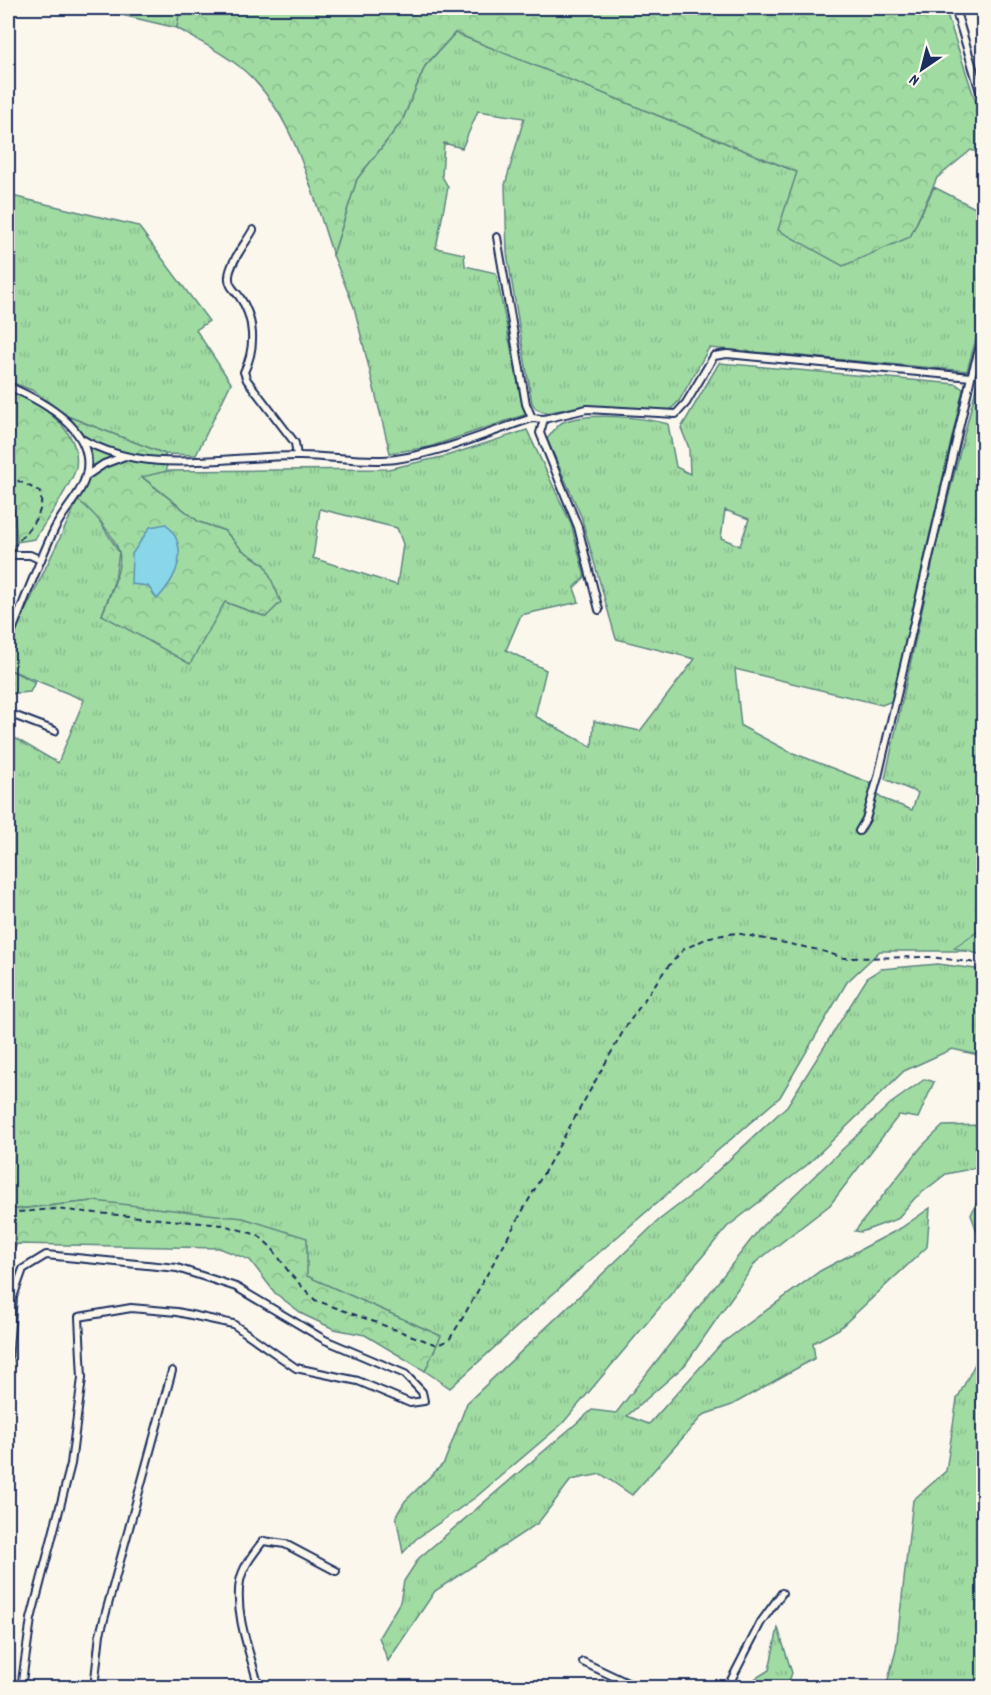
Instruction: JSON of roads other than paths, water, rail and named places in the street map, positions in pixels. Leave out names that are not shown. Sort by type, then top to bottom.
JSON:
[{"type":"lane","points":[[955,8],[984,105]]},
{"type":"lane","points":[[253,231],[229,272],[231,287],[249,313],[253,326],[248,362],[244,372],[247,380],[295,442],[297,456]]},
{"type":"lane","points":[[497,237],[526,404],[532,418]]},
{"type":"lane","points":[[859,831],[866,819],[878,777],[970,377],[984,333]]},
{"type":"lane","points":[[80,438],[102,451],[173,463],[297,456],[394,459],[431,452],[532,418],[544,419],[587,409],[676,414],[686,403],[714,356],[727,354],[970,377]]},
{"type":"lane","points":[[8,386],[37,399],[69,423],[87,450],[86,476]]},
{"type":"lane","points":[[544,419],[540,433],[578,527],[599,610]]},
{"type":"lane","points":[[8,641],[56,526],[86,476],[104,464],[127,456]]},
{"type":"lane","points":[[11,556],[30,555],[41,560]]},
{"type":"lane","points":[[8,713],[55,731]]},
{"type":"lane","points":[[8,1362],[13,1297],[23,1269],[46,1255],[177,1268],[236,1287],[325,1340],[405,1374],[422,1392],[424,1401],[411,1403],[358,1381],[296,1368],[232,1324],[177,1312],[131,1308],[79,1317],[82,1378],[71,1464],[30,1619],[21,1688]]},
{"type":"lane","points":[[94,1688],[100,1634],[172,1371]]},
{"type":"lane","points":[[259,1688],[240,1611],[240,1582],[247,1562],[263,1541],[285,1544],[336,1571]]},
{"type":"lane","points":[[727,1688],[760,1622],[782,1593]]},
{"type":"lane","points":[[583,1662],[638,1688]]},
{"type":"water","points":[[166,524],[178,543],[178,562],[171,581],[157,599],[148,586],[131,584],[132,554],[150,527]]}]
